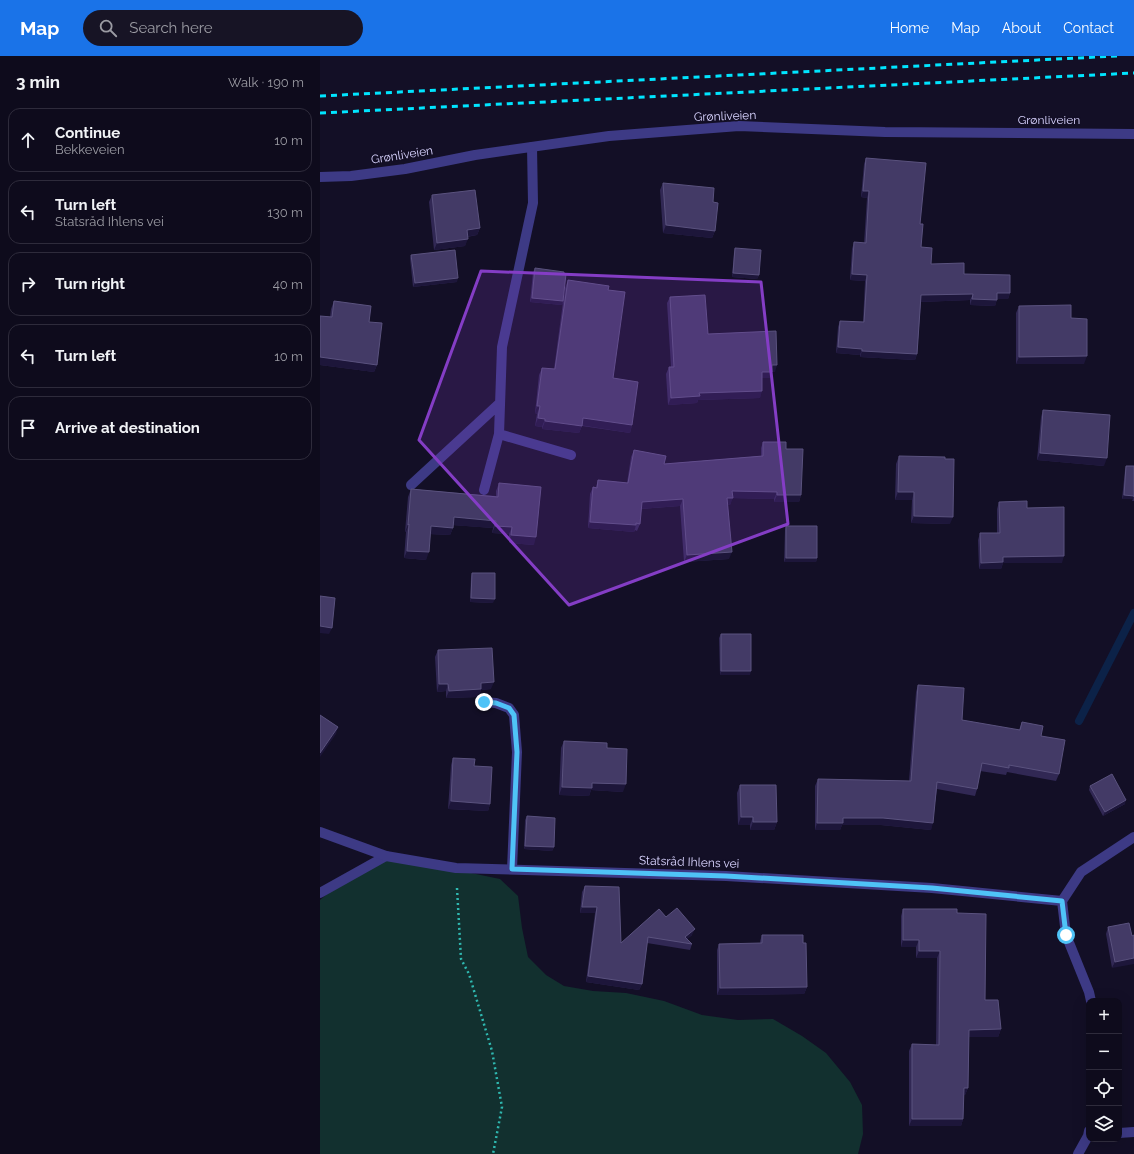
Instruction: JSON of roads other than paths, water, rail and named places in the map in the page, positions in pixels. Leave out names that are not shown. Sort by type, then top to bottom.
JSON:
[{"type":"street","name":"Grønliveien","points":[[320,177],[351,176],[405,169],[475,156],[609,136],[739,126],[885,132],[1134,134]]},
{"type":"street","points":[[484,490],[499,434],[502,347],[533,203],[532,147]]},
{"type":"street","points":[[411,485],[500,403]]},
{"type":"street","points":[[499,434],[571,454]]},
{"type":"street","points":[[484,702],[496,703],[509,708],[514,715],[517,752],[512,869]]},
{"type":"street","name":"Statsråd Ihlens vei","points":[[320,832],[386,856],[456,868],[726,876],[924,887],[1062,901]]},
{"type":"street","points":[[1090,998],[1066,935],[1062,901],[1081,872],[1134,837]]},
{"type":"street","points":[[320,893],[386,856]]},
{"type":"street","points":[[1122,1133],[1134,1132]]},
{"type":"street","points":[[1078,1154],[1086,1139]]},
{"type":"waterway","points":[[1079,721],[1134,613]]},
{"type":"railway","points":[[320,96],[1117,56]]},
{"type":"railway","points":[[320,113],[1134,73]]}]
